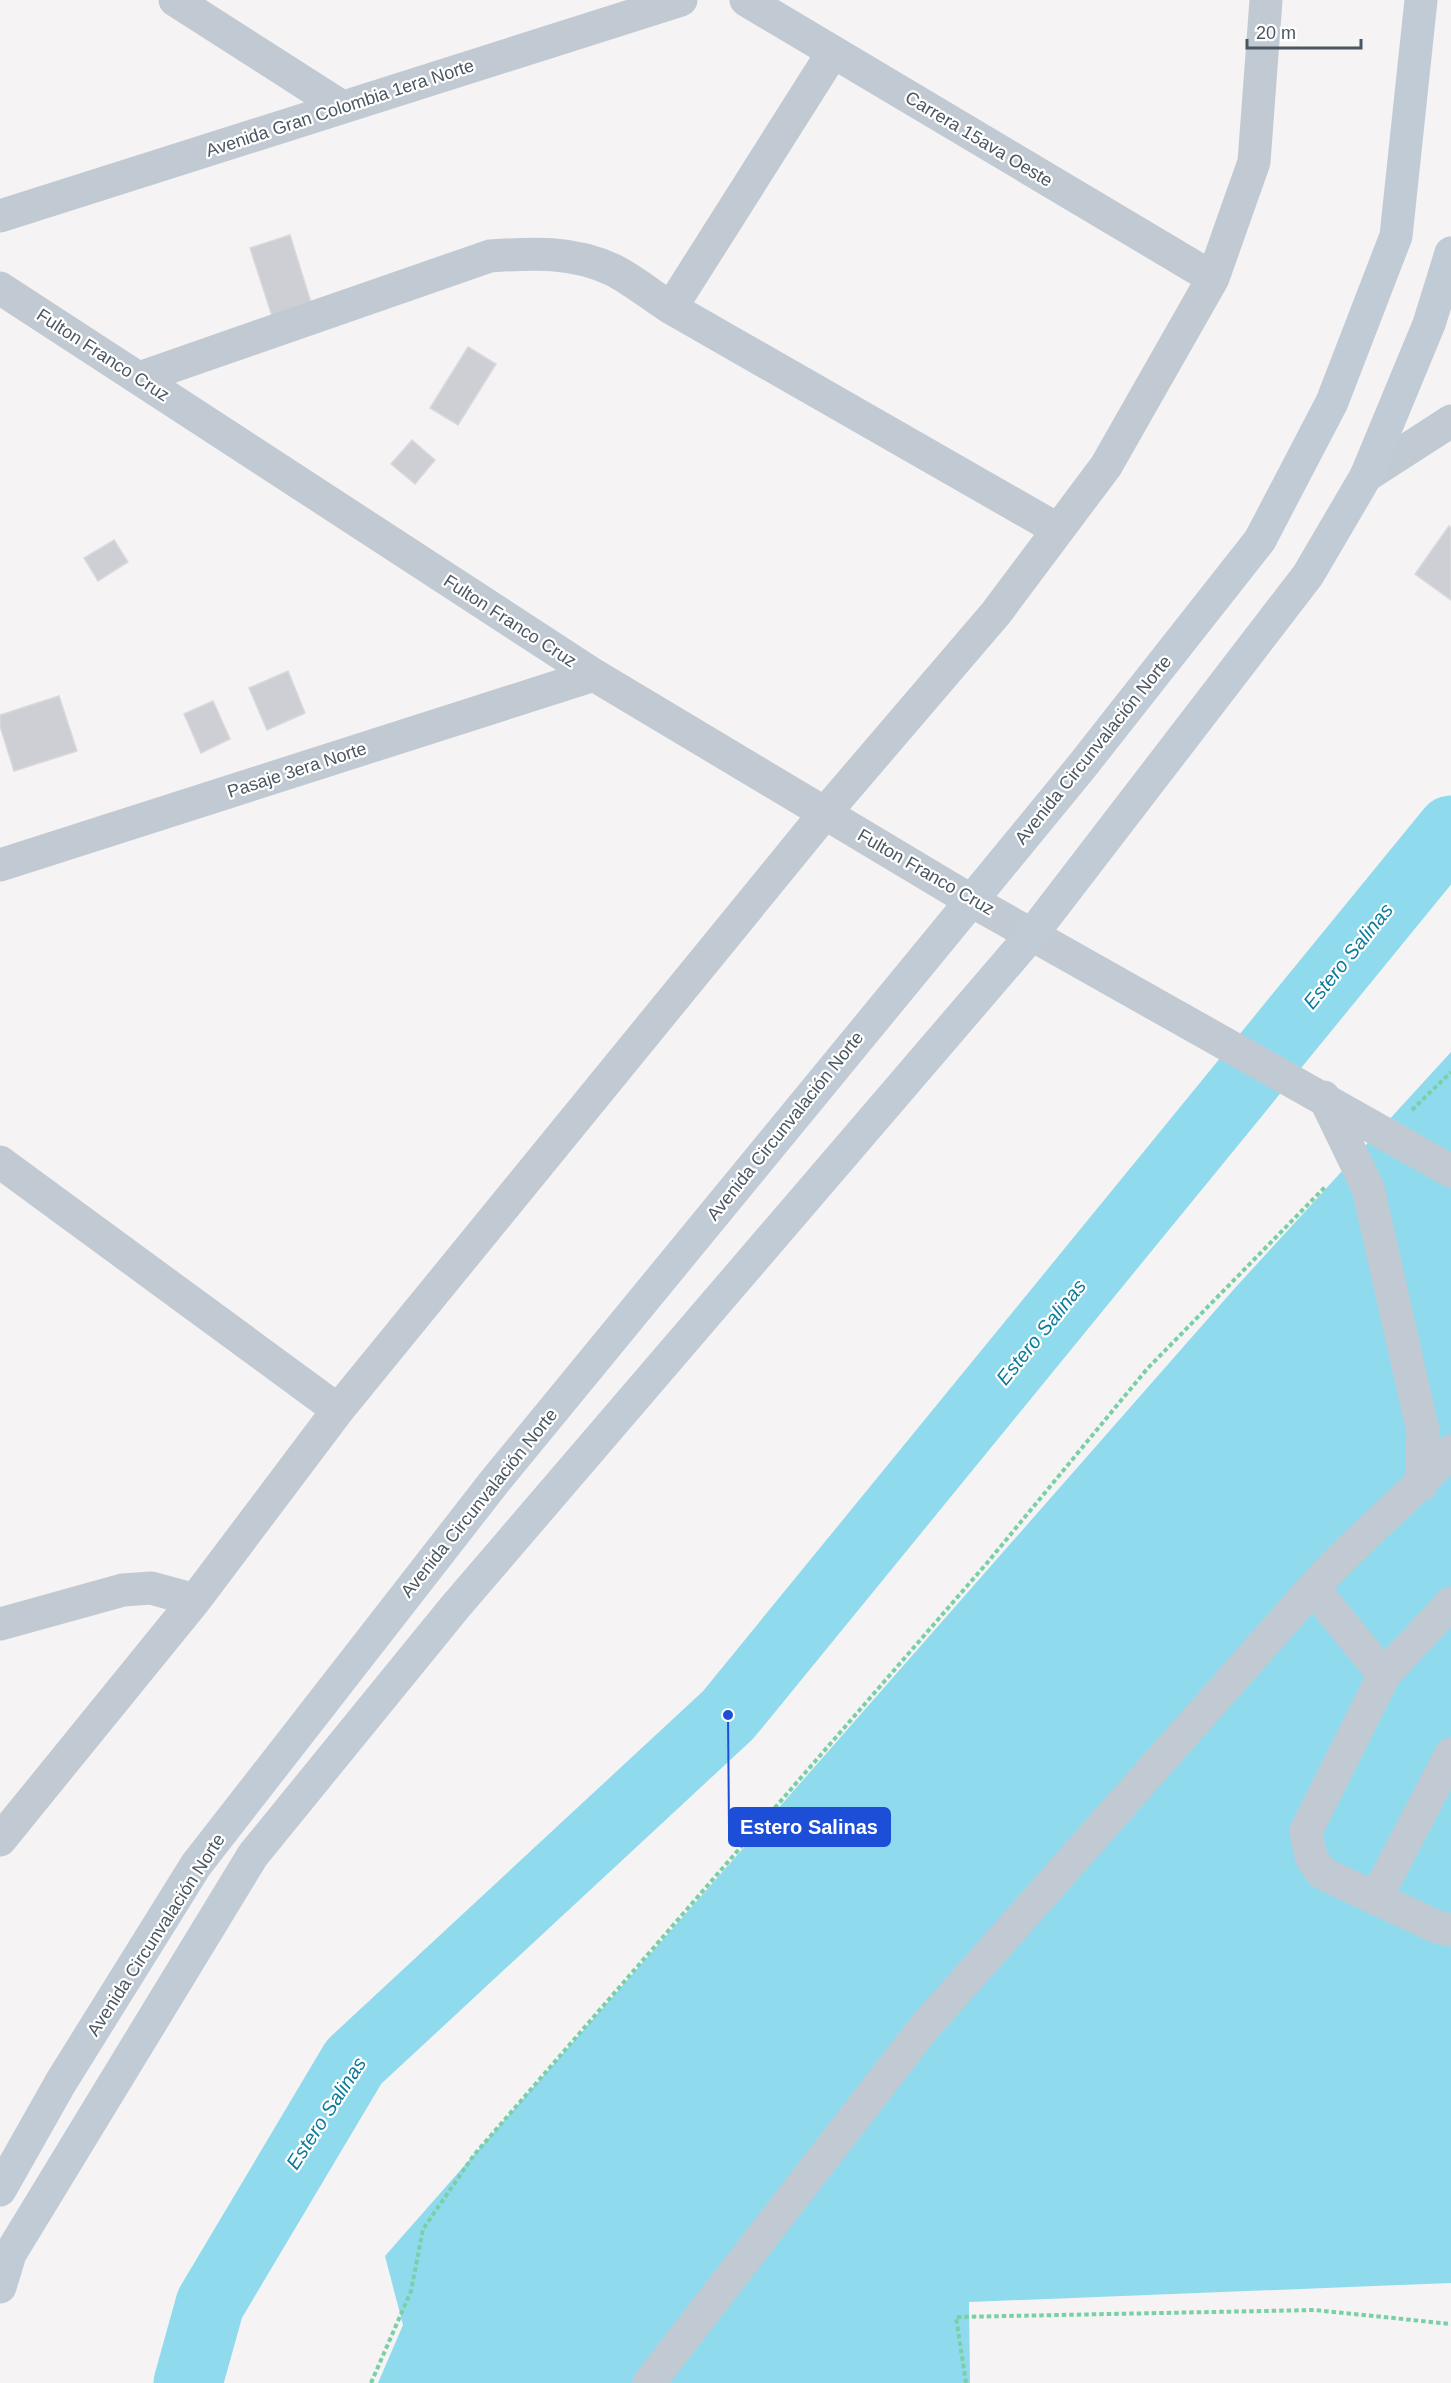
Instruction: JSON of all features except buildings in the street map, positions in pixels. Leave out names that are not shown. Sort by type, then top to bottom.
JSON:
[{"type":"main road","name":"Avenida Circunvalación Norte","points":[[0,2190],[61,2082],[196,1865],[502,1471],[1082,766],[1260,540],[1332,402],[1396,236],[1421,0]]},
{"type":"main road","points":[[0,2286],[10,2254],[253,1855],[455,1607],[1033,933],[1308,575],[1366,476],[1429,324],[1451,253]]},
{"type":"main road","points":[[324,1699],[358,1728]]},
{"type":"street","points":[[175,0],[342,107]]},
{"type":"street","name":"Avenida Gran Colombia 1era Norte","points":[[0,216],[681,0]]},
{"type":"street","name":"Carrera 15ava Oeste","points":[[746,0],[1213,278]]},
{"type":"street","points":[[0,1840],[195,1600],[338,1410],[825,813],[996,613],[1106,466],[1213,278],[1254,162],[1266,0]]},
{"type":"street","points":[[671,308],[833,52]]},
{"type":"street","points":[[139,378],[490,256],[532,253],[574,256],[613,270],[671,308],[1057,529]]},
{"type":"street","name":"Fulton Franco Cruz","points":[[0,288],[594,675],[970,900],[1033,933],[1388,1133],[1451,1171]]},
{"type":"street","points":[[1366,476],[1451,422]]},
{"type":"street","name":"Pasaje 3era Norte","points":[[0,865],[594,675]]},
{"type":"street","points":[[1324,1097],[1368,1188],[1423,1431],[1421,1485]]},
{"type":"street","points":[[0,1162],[338,1410]]},
{"type":"street","points":[[649,2383],[923,2029],[1344,1553],[1421,1485],[1451,1451]]},
{"type":"street","points":[[1313,1587],[1384,1675]]},
{"type":"street","points":[[0,1624],[123,1590],[151,1588],[195,1600]]},
{"type":"street","points":[[1451,1603],[1384,1675],[1306,1831],[1311,1857],[1322,1873],[1437,1927],[1451,1930]]},
{"type":"street","points":[[1376,1898],[1451,1754]]},
{"type":"path","points":[[1388,1133],[1451,1072]]},
{"type":"path","points":[[371,2383],[411,2291],[423,2229],[474,2155],[987,1563],[1148,1369],[1316,1195],[1356,1163]]},
{"type":"path","points":[[966,2383],[956,2317],[1315,2310],[1451,2324]]},
{"type":"water","points":[[1451,1052],[1451,2283],[969,2302],[970,2383],[378,2383],[403,2325],[385,2256],[1235,1288]]},
{"type":"waterway","name":"Estero Salinas","points":[[188,2383],[210,2304],[354,2062],[728,1715],[1451,830]]},
{"type":"place","name":"Estero Salinas","points":[[728,1715]]}]
